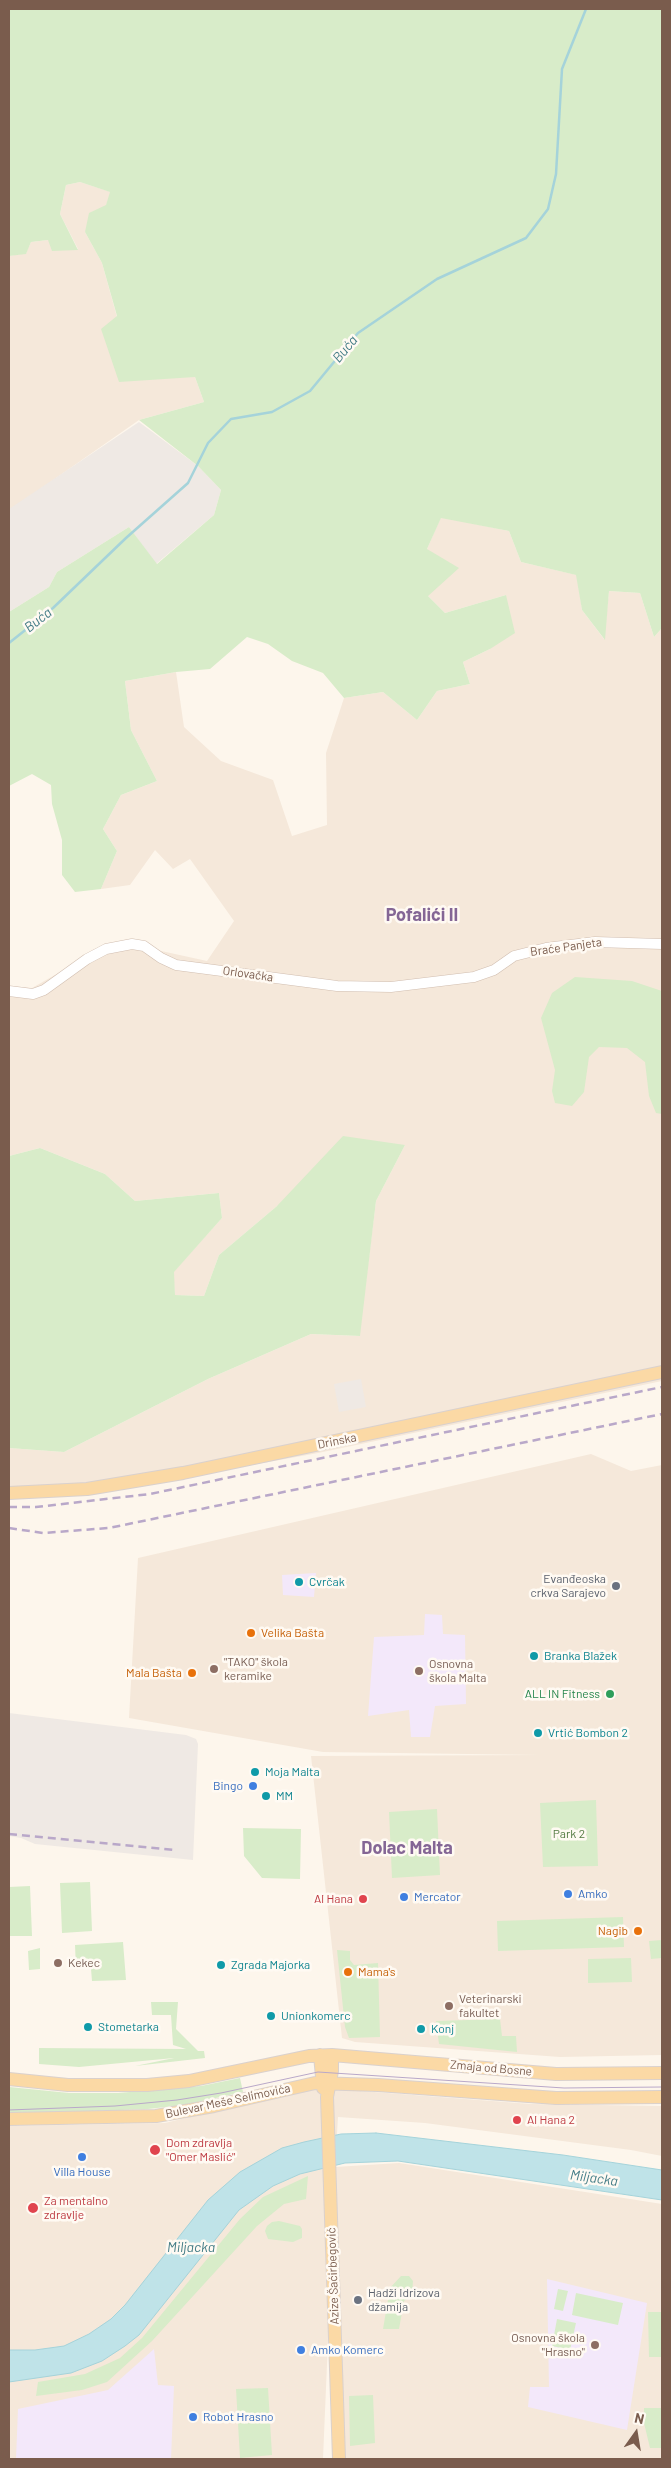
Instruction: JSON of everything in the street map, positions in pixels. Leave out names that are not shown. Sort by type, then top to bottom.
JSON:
[{"type":"main road","name":"Drinska","points":[[9,1493],[87,1489],[183,1473],[662,1372]]},
{"type":"main road","name":"Zmaja od Bosne","points":[[326,2055],[556,2074],[662,2073]]},
{"type":"main road","points":[[9,2079],[68,2085],[169,2083],[326,2055]]},
{"type":"main road","name":"Azize Šaćirbegović","points":[[326,2055],[340,2459]]},
{"type":"main road","name":"Bulevar Meše Selimovića","points":[[9,2119],[163,2115],[214,2106],[307,2084],[327,2085]]},
{"type":"main road","name":"Zmaja od Bosne","points":[[327,2085],[556,2098],[662,2097]]},
{"type":"street","name":"Braće Panjeta","points":[[503,964],[514,956],[528,952],[595,942],[662,944]]},
{"type":"street","name":"Orlovačka","points":[[9,991],[33,994],[44,990],[87,959],[106,949],[132,944],[144,946],[161,958],[176,965],[337,986],[391,987],[474,976],[494,970],[503,964]]},
{"type":"shaded area","points":[[80,182],[111,192],[106,206],[85,232],[102,263],[117,317],[195,377],[204,402],[139,420],[9,511],[9,256],[26,253],[31,242],[48,240],[78,249],[60,214],[66,185]]},
{"type":"shaded area","points":[[139,422],[198,466],[221,490],[214,515],[156,564],[129,527],[57,572],[49,587],[9,612],[9,509]]},
{"type":"shaded area","points":[[441,517],[509,531],[521,562],[577,575],[582,610],[604,639],[609,591],[640,593],[654,637],[662,628],[662,1381],[318,1453],[116,1490],[9,1491],[9,1448],[64,1452],[208,1379],[311,1334],[359,1336],[376,1201],[405,1145],[277,1206],[219,1255],[204,1296],[175,1295],[173,1272],[222,1218],[219,1193],[135,1201],[105,1174],[40,1148],[9,1156],[9,986],[32,988],[97,951],[143,947],[207,961],[234,921],[190,859],[173,869],[155,850],[130,885],[101,889],[117,851],[103,829],[121,795],[157,781],[131,730],[125,681],[176,672],[184,727],[221,761],[273,780],[292,836],[327,825],[326,753],[344,698],[383,692],[417,720],[437,691],[470,684],[463,662],[490,649],[506,595],[445,613],[428,596],[427,549]]},
{"type":"shaded area","points":[[361,1379],[366,1407],[339,1412],[334,1384]]},
{"type":"shaded area","points":[[591,1454],[631,1471],[662,1465],[662,2055],[560,2057],[355,2042],[342,2038],[311,1756],[540,1755],[323,1752],[129,1718],[138,1558]]},
{"type":"shaded area","points":[[316,1573],[314,1597],[283,1595],[282,1575]]},
{"type":"shaded area","name":"Osnovna škola Malta","points":[[425,1614],[442,1615],[443,1634],[465,1635],[466,1704],[435,1706],[430,1737],[411,1737],[409,1710],[368,1716],[374,1637],[424,1635]]},
{"type":"shaded area","points":[[9,1713],[186,1735],[196,1739],[198,1744],[193,1860],[35,1844],[21,1838],[9,1836]]},
{"type":"shaded area","points":[[309,2087],[531,2104],[662,2106],[662,2156],[631,2150],[425,2123],[338,2117],[335,2167],[399,2163],[662,2204],[662,2459],[339,2459],[333,2221],[323,2459],[9,2459],[9,2126],[165,2123]]},
{"type":"shaded area","name":"Osnovna škola \"Hrasno\"","points":[[547,2279],[647,2303],[627,2430],[528,2407],[530,2387],[549,2387]]},
{"type":"shaded area","points":[[154,2349],[158,2385],[174,2386],[171,2459],[16,2459],[18,2409],[108,2390]]},
{"type":"green space","points":[[9,9],[662,9],[662,628],[654,637],[640,593],[609,591],[605,640],[582,610],[576,575],[521,562],[509,531],[441,518],[427,549],[459,568],[428,596],[445,613],[506,595],[515,633],[490,649],[463,662],[470,684],[437,691],[417,720],[383,692],[344,698],[323,673],[292,661],[268,644],[247,637],[210,669],[176,672],[125,681],[131,730],[157,781],[121,795],[103,829],[117,851],[101,889],[75,892],[62,875],[62,840],[52,804],[51,785],[32,774],[9,786],[9,612],[49,587],[57,572],[129,527],[157,564],[214,515],[221,490],[198,466],[139,420],[204,402],[195,377],[119,382],[101,329],[117,316],[102,263],[85,232],[89,213],[106,205],[110,192],[80,182],[66,185],[60,214],[78,250],[52,251],[48,240],[31,242],[26,254],[9,256]]},
{"type":"green space","points":[[575,977],[632,981],[662,991],[662,1114],[656,1113],[649,1096],[645,1062],[627,1048],[599,1047],[589,1057],[584,1092],[572,1106],[555,1103],[552,1091],[555,1070],[541,1018],[552,993]]},
{"type":"green space","points":[[343,1136],[405,1145],[376,1201],[360,1336],[311,1334],[208,1379],[64,1452],[9,1448],[9,1156],[40,1148],[105,1174],[135,1201],[219,1193],[222,1218],[174,1272],[175,1295],[204,1296],[219,1255],[277,1206]]},
{"type":"green space","name":"Park 2","points":[[596,1800],[598,1866],[543,1867],[540,1803]]},
{"type":"green space","points":[[437,1809],[440,1875],[392,1878],[389,1812]]},
{"type":"green space","points":[[243,1828],[301,1829],[300,1879],[262,1878],[244,1856]]},
{"type":"green space","points":[[90,1882],[92,1931],[62,1933],[60,1883]]},
{"type":"green space","points":[[30,1886],[32,1936],[9,1936],[9,1887]]},
{"type":"green space","points":[[623,1917],[624,1947],[498,1951],[497,1921]]},
{"type":"green space","points":[[662,1940],[662,1958],[651,1959],[649,1941]]},
{"type":"green space","points":[[123,1942],[126,1980],[92,1981],[91,1969],[76,1969],[75,1945]]},
{"type":"green space","points":[[40,1948],[40,1969],[29,1970],[28,1951]]},
{"type":"green space","points":[[337,1950],[350,1951],[350,1960],[354,1965],[378,1963],[380,2037],[349,2038],[345,2027]]},
{"type":"green space","points":[[631,1958],[632,1982],[588,1983],[588,1959]]},
{"type":"green space","points":[[151,2002],[178,2002],[176,2029],[198,2051],[204,2051],[205,2058],[135,2066],[174,2058],[79,2067],[39,2064],[39,2048],[186,2049],[173,2045],[171,2015],[152,2015]]},
{"type":"green space","points":[[500,2019],[502,2036],[516,2036],[517,2052],[439,2044],[436,2021]]},
{"type":"green space","points":[[240,2078],[243,2092],[184,2105],[148,2109],[9,2114],[9,2087],[69,2093],[118,2093],[201,2086]]},
{"type":"green space","points":[[308,2176],[306,2199],[284,2204],[257,2226],[152,2341],[107,2382],[82,2390],[36,2396],[38,2382],[85,2374],[120,2358],[142,2338],[240,2219],[263,2197]]},
{"type":"green space","points":[[279,2221],[300,2226],[302,2238],[293,2242],[268,2239],[265,2231],[267,2226],[272,2222]]},
{"type":"green space","points":[[401,2276],[409,2276],[413,2281],[412,2295],[404,2301],[399,2329],[383,2329],[390,2288]]},
{"type":"green space","points":[[558,2289],[568,2291],[563,2311],[554,2309]]},
{"type":"green space","points":[[576,2293],[623,2303],[618,2325],[572,2315]]},
{"type":"green space","points":[[648,2312],[662,2312],[662,2357],[649,2357]]},
{"type":"green space","points":[[557,2319],[576,2323],[570,2350],[552,2346]]},
{"type":"green space","points":[[268,2388],[272,2455],[240,2458],[236,2389]]},
{"type":"green space","points":[[373,2395],[375,2443],[350,2446],[349,2396]]},
{"type":"green space","points":[[644,2408],[662,2408],[662,2448],[650,2448],[644,2423]]},
{"type":"water","name":"Miljacka","points":[[376,2133],[563,2155],[662,2170],[662,2200],[398,2161],[345,2163],[300,2174],[273,2186],[239,2210],[139,2335],[125,2346],[102,2361],[71,2373],[9,2382],[9,2350],[35,2350],[64,2346],[89,2334],[111,2319],[125,2305],[208,2200],[240,2172],[282,2148],[341,2134]]},
{"type":"waterway","name":"Buća","points":[[9,643],[53,608],[126,538],[188,483],[208,443],[231,419],[272,412],[310,391],[358,333],[437,279],[526,238],[548,209],[556,174],[562,69],[586,9]]},
{"type":"tram line","points":[[9,2110],[115,2106],[177,2100],[221,2093],[318,2072],[564,2088],[662,2087]]},
{"type":"railway","points":[[9,1507],[36,1507],[150,1494],[662,1387]]},
{"type":"railway","points":[[9,1528],[43,1533],[109,1528],[662,1414]]},
{"type":"railway","points":[[9,1834],[174,1850]]},
{"type":"place","name":"Cvrčak","points":[[299,1582]]},
{"type":"place","name":"Evanđeoska crkva Sarajevo","points":[[616,1586]]},
{"type":"place","name":"Velika Bašta","points":[[251,1633]]},
{"type":"place","name":"Branka Blažek","points":[[534,1656]]},
{"type":"place","name":"\"TAKO\" škola keramike","points":[[214,1669]]},
{"type":"place","name":"Osnovna škola Malta","points":[[419,1671]]},
{"type":"place","name":"Mala Bašta","points":[[192,1673]]},
{"type":"place","name":"ALL IN Fitness","points":[[610,1694]]},
{"type":"place","name":"Vrtić Bombon 2","points":[[538,1733]]},
{"type":"place","name":"Moja Malta","points":[[255,1772]]},
{"type":"place","name":"Bingo","points":[[253,1786]]},
{"type":"place","name":"MM","points":[[266,1796]]},
{"type":"place","name":"Amko","points":[[568,1894]]},
{"type":"place","name":"Mercator","points":[[404,1897]]},
{"type":"place","name":"Al Hana","points":[[363,1899]]},
{"type":"place","name":"Nagib","points":[[638,1931]]},
{"type":"place","name":"Kekec","points":[[58,1963]]},
{"type":"place","name":"Zgrada Majorka","points":[[221,1965]]},
{"type":"place","name":"Mama's","points":[[348,1972]]},
{"type":"place","name":"Veterinarski fakultet","points":[[449,2006]]},
{"type":"place","name":"Unionkomerc","points":[[271,2016]]},
{"type":"place","name":"Stometarka","points":[[88,2027]]},
{"type":"place","name":"Konj","points":[[421,2029]]},
{"type":"place","name":"Al Hana 2","points":[[517,2120]]},
{"type":"place","name":"Dom zdravlja \"Omer Maslić\"","points":[[155,2150]]},
{"type":"place","name":"Villa House","points":[[82,2157]]},
{"type":"place","name":"Za mentalno zdravlje","points":[[33,2208]]},
{"type":"place","name":"Hadži Idrizova džamija","points":[[358,2300]]},
{"type":"place","name":"Osnovna škola \"Hrasno\"","points":[[595,2345]]},
{"type":"place","name":"Amko Komerc","points":[[301,2350]]},
{"type":"place","name":"Robot Hrasno","points":[[193,2417]]},
{"type":"district","name":"Pofalići II","points":[[422,915]]},
{"type":"district","name":"Dolac Malta","points":[[407,1848]]}]
